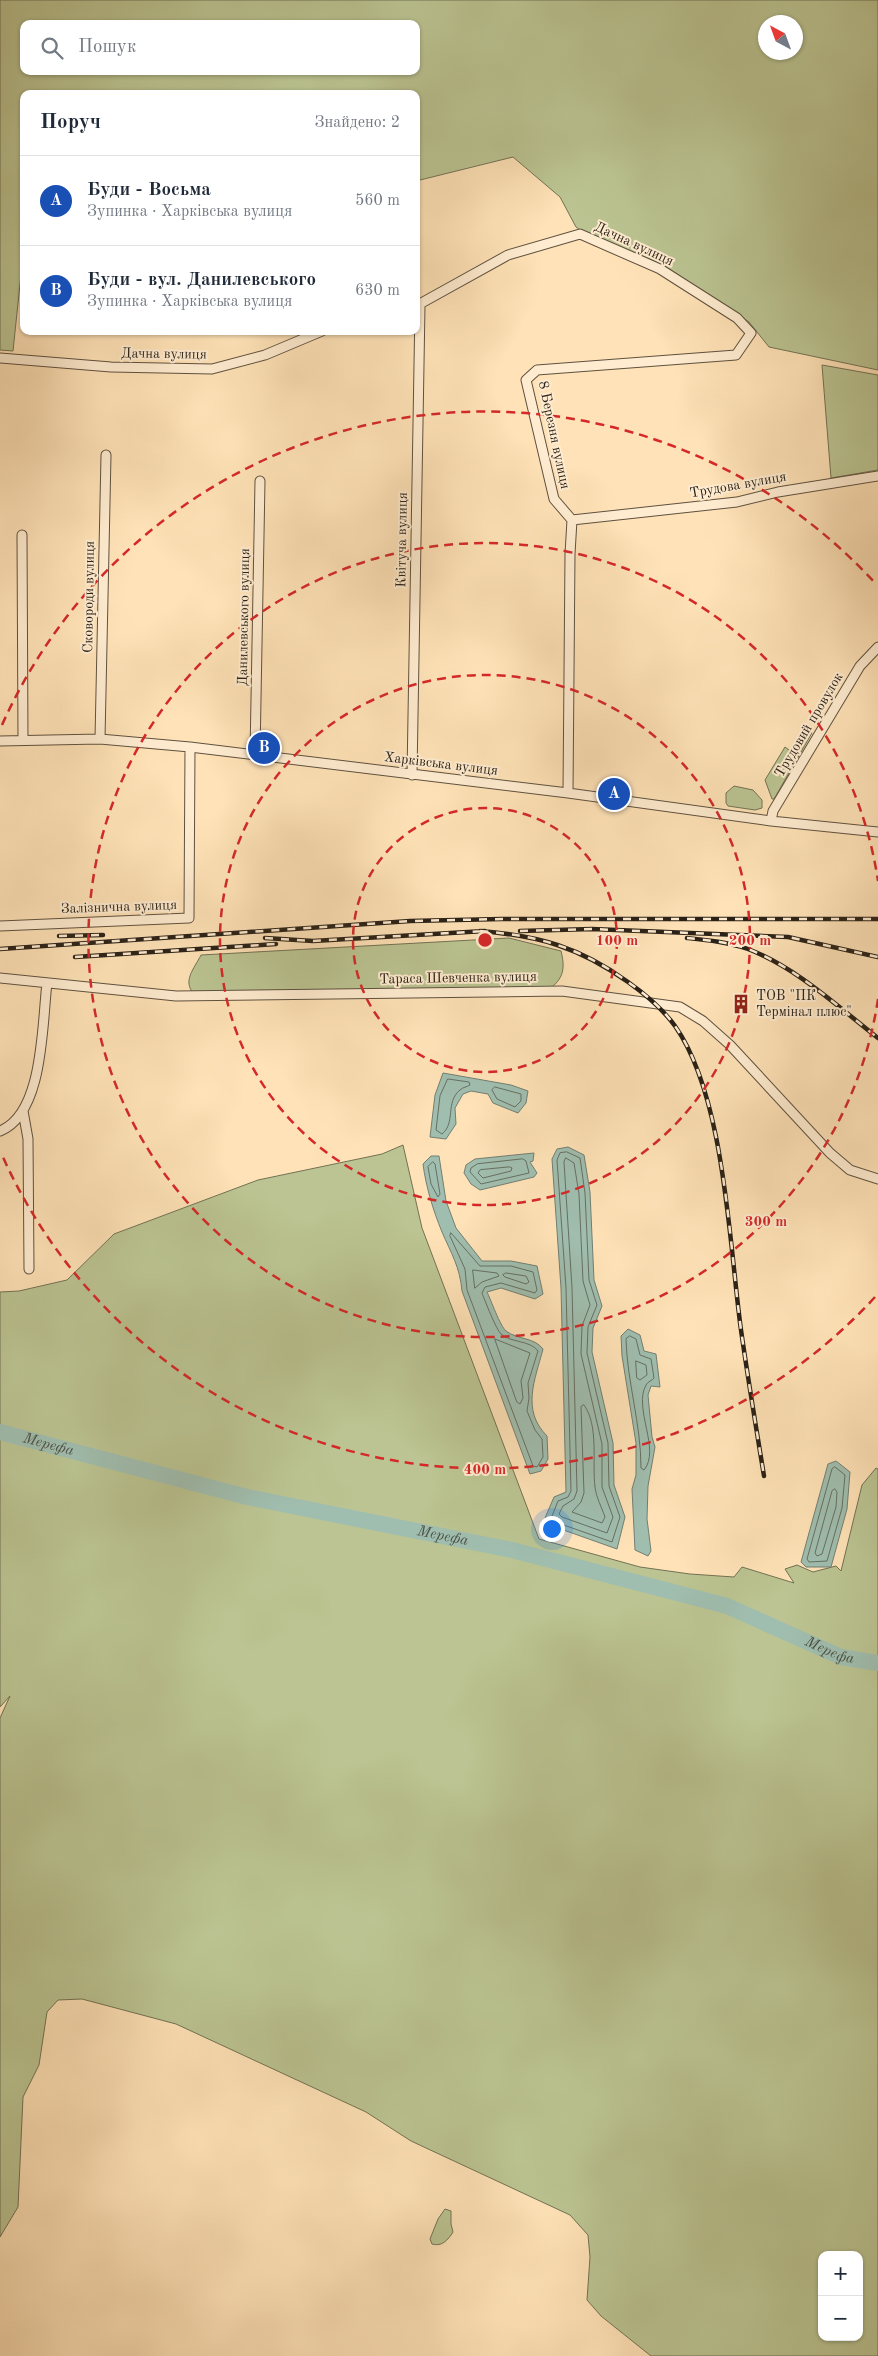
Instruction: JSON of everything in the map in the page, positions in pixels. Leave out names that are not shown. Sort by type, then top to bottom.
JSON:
[{"type":"street","name":"Дачна вулиця","points":[[420,305],[508,255],[580,234],[660,269],[737,318],[751,333],[736,355]]},
{"type":"street","name":"Дачна вулиця","points":[[0,358],[111,367],[212,369],[265,355],[312,335]]},
{"type":"street","name":"Квітуча вулиця","points":[[412,775],[418,335]]},
{"type":"street","name":"8 Березня вулиця","points":[[572,520],[554,499],[526,380],[537,370],[736,355]]},
{"type":"street","name":"Сковороди вулиця","points":[[100,739],[106,455]]},
{"type":"street","name":"Трудова вулиця","points":[[572,520],[737,502],[778,492],[878,476]]},
{"type":"street","name":"Данилевського вулиця","points":[[255,754],[260,481]]},
{"type":"street","points":[[568,793],[570,554],[572,520]]},
{"type":"street","points":[[22,535],[23,740]]},
{"type":"street","name":"Трудовий провулок","points":[[771,821],[773,811],[860,666],[878,647]]},
{"type":"street","name":"Харківська вулиця","points":[[0,741],[100,739],[190,747],[568,793],[771,821],[878,832]]},
{"type":"street","name":"Залізнична вулиця","points":[[0,926],[189,918],[190,747]]},
{"type":"street","name":"Тараса Шевченка вулиця","points":[[0,978],[176,996],[562,991],[680,1007],[703,1021],[730,1045],[830,1154],[850,1170],[878,1179]]},
{"type":"street","points":[[0,1131],[9,1127],[23,1111],[36,1081],[47,982]]},
{"type":"street","points":[[23,1111],[28,1139],[29,1269]]},
{"type":"green space","points":[[0,0],[878,0],[878,370],[769,347],[749,322],[660,263],[584,233],[576,227],[560,197],[513,157],[420,180],[420,90],[20,90],[20,284],[13,351],[0,350]]},
{"type":"green space","points":[[822,365],[878,375],[878,470],[831,478]]},
{"type":"green space","points":[[803,731],[812,733],[774,799],[772,799],[765,780],[785,747],[789,750],[795,749]]},
{"type":"green space","points":[[734,786],[753,790],[762,800],[762,808],[755,810],[728,806],[726,803],[726,793]]},
{"type":"green space","points":[[509,938],[561,951],[563,962],[561,975],[552,987],[194,994],[189,984],[190,975],[201,955]]},
{"type":"green space","points":[[403,1145],[422,1228],[539,1539],[640,1567],[690,1574],[734,1577],[742,1567],[794,1583],[785,1569],[797,1565],[813,1572],[836,1566],[841,1571],[862,1485],[876,1468],[878,1469],[878,2356],[651,2356],[601,2316],[587,2300],[590,2257],[588,2235],[570,2215],[411,2141],[366,2112],[176,2024],[82,1999],[58,2000],[47,2012],[39,2065],[23,2097],[18,2207],[0,2237],[0,1718],[10,1696],[0,1707],[0,1292],[19,1291],[67,1280],[114,1234],[258,1180],[382,1154]]},
{"type":"green space","points":[[445,2209],[451,2211],[453,2232],[449,2238],[439,2245],[432,2244],[430,2239],[438,2219]]},
{"type":"water","points":[[443,1073],[511,1085],[528,1091],[526,1103],[518,1113],[493,1103],[488,1094],[471,1091],[463,1094],[455,1108],[456,1124],[446,1139],[430,1137],[435,1095]]},
{"type":"water","points":[[568,1147],[584,1155],[590,1192],[594,1280],[602,1306],[593,1328],[592,1352],[613,1443],[614,1485],[625,1517],[617,1549],[555,1527],[545,1518],[554,1497],[566,1492],[561,1288],[552,1159],[557,1149]]},
{"type":"water","points":[[534,1153],[533,1161],[530,1162],[537,1173],[534,1177],[480,1190],[471,1184],[464,1173],[466,1165],[475,1159]]},
{"type":"water","points":[[431,1156],[439,1156],[446,1201],[456,1228],[482,1261],[511,1261],[537,1266],[543,1294],[535,1299],[501,1288],[487,1292],[498,1319],[506,1331],[531,1340],[543,1349],[532,1394],[534,1416],[547,1436],[548,1459],[541,1471],[530,1474],[462,1291],[457,1267],[442,1232],[426,1181],[423,1164]]},
{"type":"water","points":[[628,1329],[640,1335],[644,1351],[656,1354],[660,1387],[651,1386],[648,1395],[652,1437],[655,1447],[648,1486],[647,1519],[651,1551],[648,1556],[635,1550],[632,1489],[636,1475],[636,1443],[622,1356],[621,1336]]},
{"type":"water","points":[[836,1461],[850,1472],[847,1509],[831,1567],[806,1567],[801,1562],[828,1464]]},
{"type":"waterway","name":"Мерефа","points":[[0,1432],[247,1497],[512,1550],[727,1606],[841,1657],[878,1663]]},
{"type":"railway","points":[[0,949],[410,921],[502,919],[878,919]]},
{"type":"railway","points":[[520,931],[592,929],[788,937],[878,957]]},
{"type":"railway","points":[[480,931],[522,936],[558,945],[593,960],[610,970],[641,991],[665,1013],[675,1026],[692,1056],[705,1091],[715,1130],[728,1214],[741,1330],[764,1476]]},
{"type":"railway","points":[[265,938],[313,941],[485,931]]},
{"type":"railway","points":[[59,936],[103,935]]},
{"type":"railway","points":[[687,938],[733,945],[766,957],[800,977],[878,1038]]},
{"type":"railway","points":[[75,957],[276,944]]},
{"type":"place","name":"Буди - вул. Данилевського","points":[[264,748]]},
{"type":"place","name":"Буди - Восьма","points":[[614,794]]},
{"type":"place","name":"ТОВ \"ПК Термінал плюс\"","points":[[741,1004]]}]
